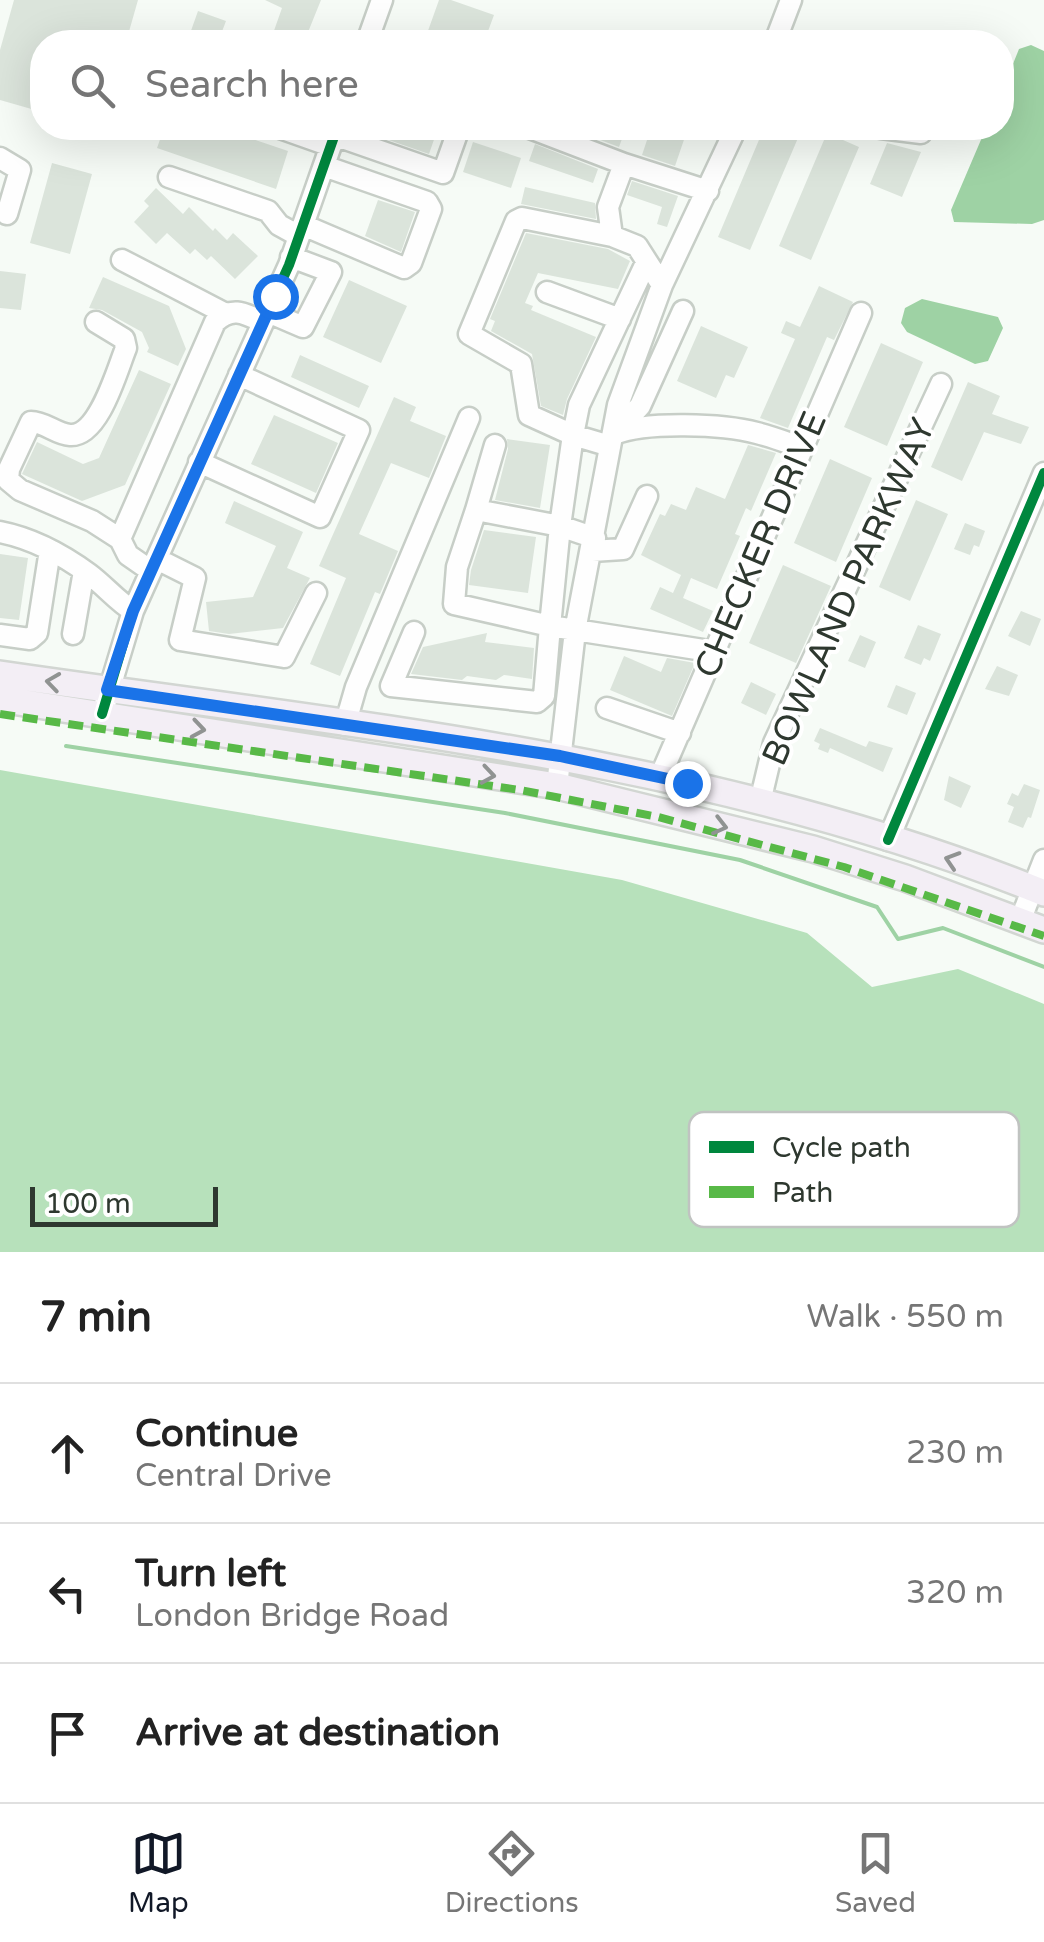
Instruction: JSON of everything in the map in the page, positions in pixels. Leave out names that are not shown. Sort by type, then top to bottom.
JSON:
[{"type":"main road","points":[[0,674],[104,702],[558,786],[813,850],[1032,925]]},
{"type":"main road","points":[[0,699],[104,702],[345,725],[560,756],[760,802],[1038,890]]},
{"type":"street","points":[[371,30],[382,0]]},
{"type":"street","points":[[779,30],[791,0]]},
{"type":"street","points":[[332,144],[443,173],[455,140]]},
{"type":"street","points":[[561,140],[708,191]]},
{"type":"street","points":[[558,786],[576,630],[618,404],[662,286],[731,140]]},
{"type":"street","points":[[104,702],[133,611],[292,257],[332,144]]},
{"type":"street","points":[[169,177],[268,211],[279,225],[404,268],[412,264],[431,209],[427,202],[332,144]]},
{"type":"street","points":[[0,158],[20,170],[7,214]]},
{"type":"street","points":[[612,236],[608,207],[624,164]]},
{"type":"street","points":[[662,286],[637,246],[612,236],[522,218],[516,222],[468,334],[522,364],[529,415],[573,435],[612,440],[630,428],[704,428],[754,432],[803,448]]},
{"type":"street","points":[[120,539],[214,322],[224,313],[238,310],[303,327],[330,272],[292,257]]},
{"type":"street","points":[[122,260],[224,313]]},
{"type":"street","points":[[414,632],[390,686],[537,702],[544,696],[560,526],[579,405],[646,263]]},
{"type":"street","points":[[548,292],[620,319]]},
{"type":"street","points":[[612,440],[640,406],[683,311]]},
{"type":"street","name":"CHECKER DRIVE","points":[[660,777],[860,313]]},
{"type":"street","points":[[96,322],[124,339],[126,348],[98,415],[82,432],[70,435],[31,422],[8,469],[8,480],[20,490],[92,521],[120,539],[128,555],[195,578],[180,640],[284,656],[316,594]]},
{"type":"street","points":[[200,462],[320,517],[359,430],[239,374]]},
{"type":"street","name":"BOWLAND PARKWAY","points":[[760,802],[774,743],[942,384]]},
{"type":"street","points":[[345,725],[356,687],[469,418]]},
{"type":"street","points":[[496,445],[456,567],[454,604],[550,626],[716,652]]},
{"type":"street","points":[[888,840],[1044,473]]},
{"type":"street","points":[[476,510],[560,526],[593,545],[623,549],[647,496]]},
{"type":"street","points":[[0,532],[50,550],[84,571],[133,611]]},
{"type":"street","points":[[0,635],[30,639],[38,632],[50,550]]},
{"type":"street","points":[[73,634],[84,571]]},
{"type":"street","points":[[608,708],[680,733]]},
{"type":"street","points":[[1032,925],[1044,860]]},
{"type":"shaded area","points":[[1031,45],[1044,51],[1044,220],[1032,224],[954,222],[951,210],[981,140],[1014,140],[1014,61],[1019,49]]},
{"type":"shaded area","points":[[922,299],[998,317],[1003,328],[988,361],[975,364],[907,332],[901,323],[905,308]]},
{"type":"shaded area","points":[[0,770],[622,880],[807,933],[872,987],[958,969],[1044,1004],[1044,1252],[0,1252]]},
{"type":"building","points":[[14,0],[138,0],[129,30],[30,30],[30,109],[0,100],[0,50]]},
{"type":"building","points":[[265,0],[321,0],[309,30],[274,30],[282,8]]},
{"type":"building","points":[[439,0],[451,0],[494,15],[488,30],[428,30]]},
{"type":"building","points":[[198,11],[226,21],[223,30],[191,30]]},
{"type":"building","points":[[160,140],[255,140],[288,151],[276,189],[157,148]]},
{"type":"building","points":[[389,140],[434,140],[429,154]]},
{"type":"building","points":[[600,140],[622,140],[619,147]]},
{"type":"building","points":[[647,140],[684,140],[675,166],[642,155]]},
{"type":"building","points":[[759,140],[797,140],[750,250],[718,237]]},
{"type":"building","points":[[824,140],[843,140],[859,147],[811,260],[779,246]]},
{"type":"building","points":[[473,142],[521,158],[511,188],[463,172]]},
{"type":"building","points":[[887,143],[921,152],[902,197],[870,184]]},
{"type":"building","points":[[535,144],[598,169],[593,183],[529,161]]},
{"type":"building","points":[[52,163],[92,174],[70,254],[30,243]]},
{"type":"building","points":[[632,181],[678,196],[667,227],[657,224],[662,207],[627,195]]},
{"type":"building","points":[[525,187],[595,203],[596,219],[521,204]]},
{"type":"building","points":[[156,188],[183,214],[189,207],[213,231],[215,228],[227,240],[233,233],[258,256],[235,279],[211,256],[207,260],[195,249],[190,254],[167,233],[156,244],[134,222],[149,206],[144,201]]},
{"type":"building","points":[[378,200],[415,212],[401,252],[365,236]]},
{"type":"building","points":[[526,233],[608,249],[630,261],[618,289],[538,273],[525,303],[533,306],[531,310],[596,337],[563,415],[541,406],[532,354],[491,331],[495,321],[490,319]]},
{"type":"building","points":[[0,271],[26,274],[21,310],[0,308]]},
{"type":"building","points":[[103,277],[169,306],[186,349],[178,366],[147,352],[142,332],[102,310],[89,308]]},
{"type":"building","points":[[349,280],[407,306],[381,363],[323,337]]},
{"type":"building","points":[[819,286],[853,302],[834,340],[827,337],[788,428],[760,418],[795,339],[781,333],[786,321],[800,327]]},
{"type":"building","points":[[701,326],[748,347],[734,378],[726,375],[716,398],[677,381]]},
{"type":"building","points":[[881,343],[923,362],[887,446],[844,427]]},
{"type":"building","points":[[300,355],[369,386],[359,408],[291,377]]},
{"type":"building","points":[[139,370],[171,384],[125,485],[82,501],[22,474],[37,442],[83,464],[99,458]]},
{"type":"building","points":[[968,382],[1000,396],[992,414],[1029,427],[1021,444],[984,432],[962,481],[931,467]]},
{"type":"building","points":[[394,397],[416,407],[410,421],[446,436],[429,478],[391,463],[359,534],[398,551],[380,594],[375,592],[340,676],[310,664],[346,578],[319,566]]},
{"type":"building","points":[[274,415],[338,443],[316,493],[251,464]]},
{"type":"building","points":[[507,439],[550,445],[540,508],[495,500]]},
{"type":"building","points":[[748,445],[776,453],[751,511],[746,508],[735,534],[740,536],[717,589],[691,578],[683,598],[713,611],[703,632],[650,609],[660,587],[673,593],[681,575],[641,555],[660,514],[665,516],[671,504],[686,510],[696,487],[725,499]]},
{"type":"building","points":[[830,459],[872,478],[836,562],[794,543]]},
{"type":"building","points":[[916,500],[948,514],[910,601],[879,587]]},
{"type":"building","points":[[234,501],[303,532],[287,568],[310,578],[283,628],[229,634],[209,631],[206,602],[253,597],[276,546],[225,523]]},
{"type":"building","points":[[965,523],[985,531],[979,547],[974,545],[970,555],[954,549]]},
{"type":"building","points":[[484,530],[536,537],[528,593],[469,585]]},
{"type":"building","points":[[0,554],[28,558],[19,620],[0,618]]},
{"type":"building","points":[[783,565],[831,586],[796,663],[749,643]]},
{"type":"building","points":[[1021,611],[1041,619],[1030,646],[1008,636]]},
{"type":"building","points":[[918,625],[941,634],[930,661],[924,658],[921,665],[904,658]]},
{"type":"building","points":[[487,633],[485,642],[534,648],[532,679],[504,675],[496,680],[467,676],[462,680],[411,674],[423,647]]},
{"type":"building","points":[[860,635],[876,642],[865,668],[848,661]]},
{"type":"building","points":[[624,656],[661,672],[667,658],[695,663],[672,716],[610,690]]},
{"type":"building","points":[[997,666],[1018,675],[1009,696],[985,689]]},
{"type":"building","points":[[751,682],[776,694],[766,715],[741,703]]},
{"type":"building","points":[[896,685],[916,693],[907,715],[887,707]]},
{"type":"building","points":[[820,728],[866,747],[869,741],[893,748],[883,772],[830,748],[828,753],[818,749],[820,744],[814,741]]},
{"type":"building","points":[[949,776],[971,786],[961,808],[944,800]]},
{"type":"building","points":[[1024,784],[1040,790],[1031,818],[1023,828],[1008,822],[1014,807],[1007,804],[1012,793],[1018,796]]},
{"type":"waterway","points":[[66,746],[505,813],[740,860],[877,907],[898,939],[943,928],[1044,967]]},
{"type":"marked path","points":[[0,714],[520,790],[658,817],[844,867],[1044,936]]},
{"type":"cycle path","points":[[102,714],[133,611],[289,265],[333,140]]},
{"type":"cycle path","points":[[888,840],[1044,473]]},
{"type":"route","points":[[275,296],[133,611],[107,690],[560,756],[687,783]]}]
